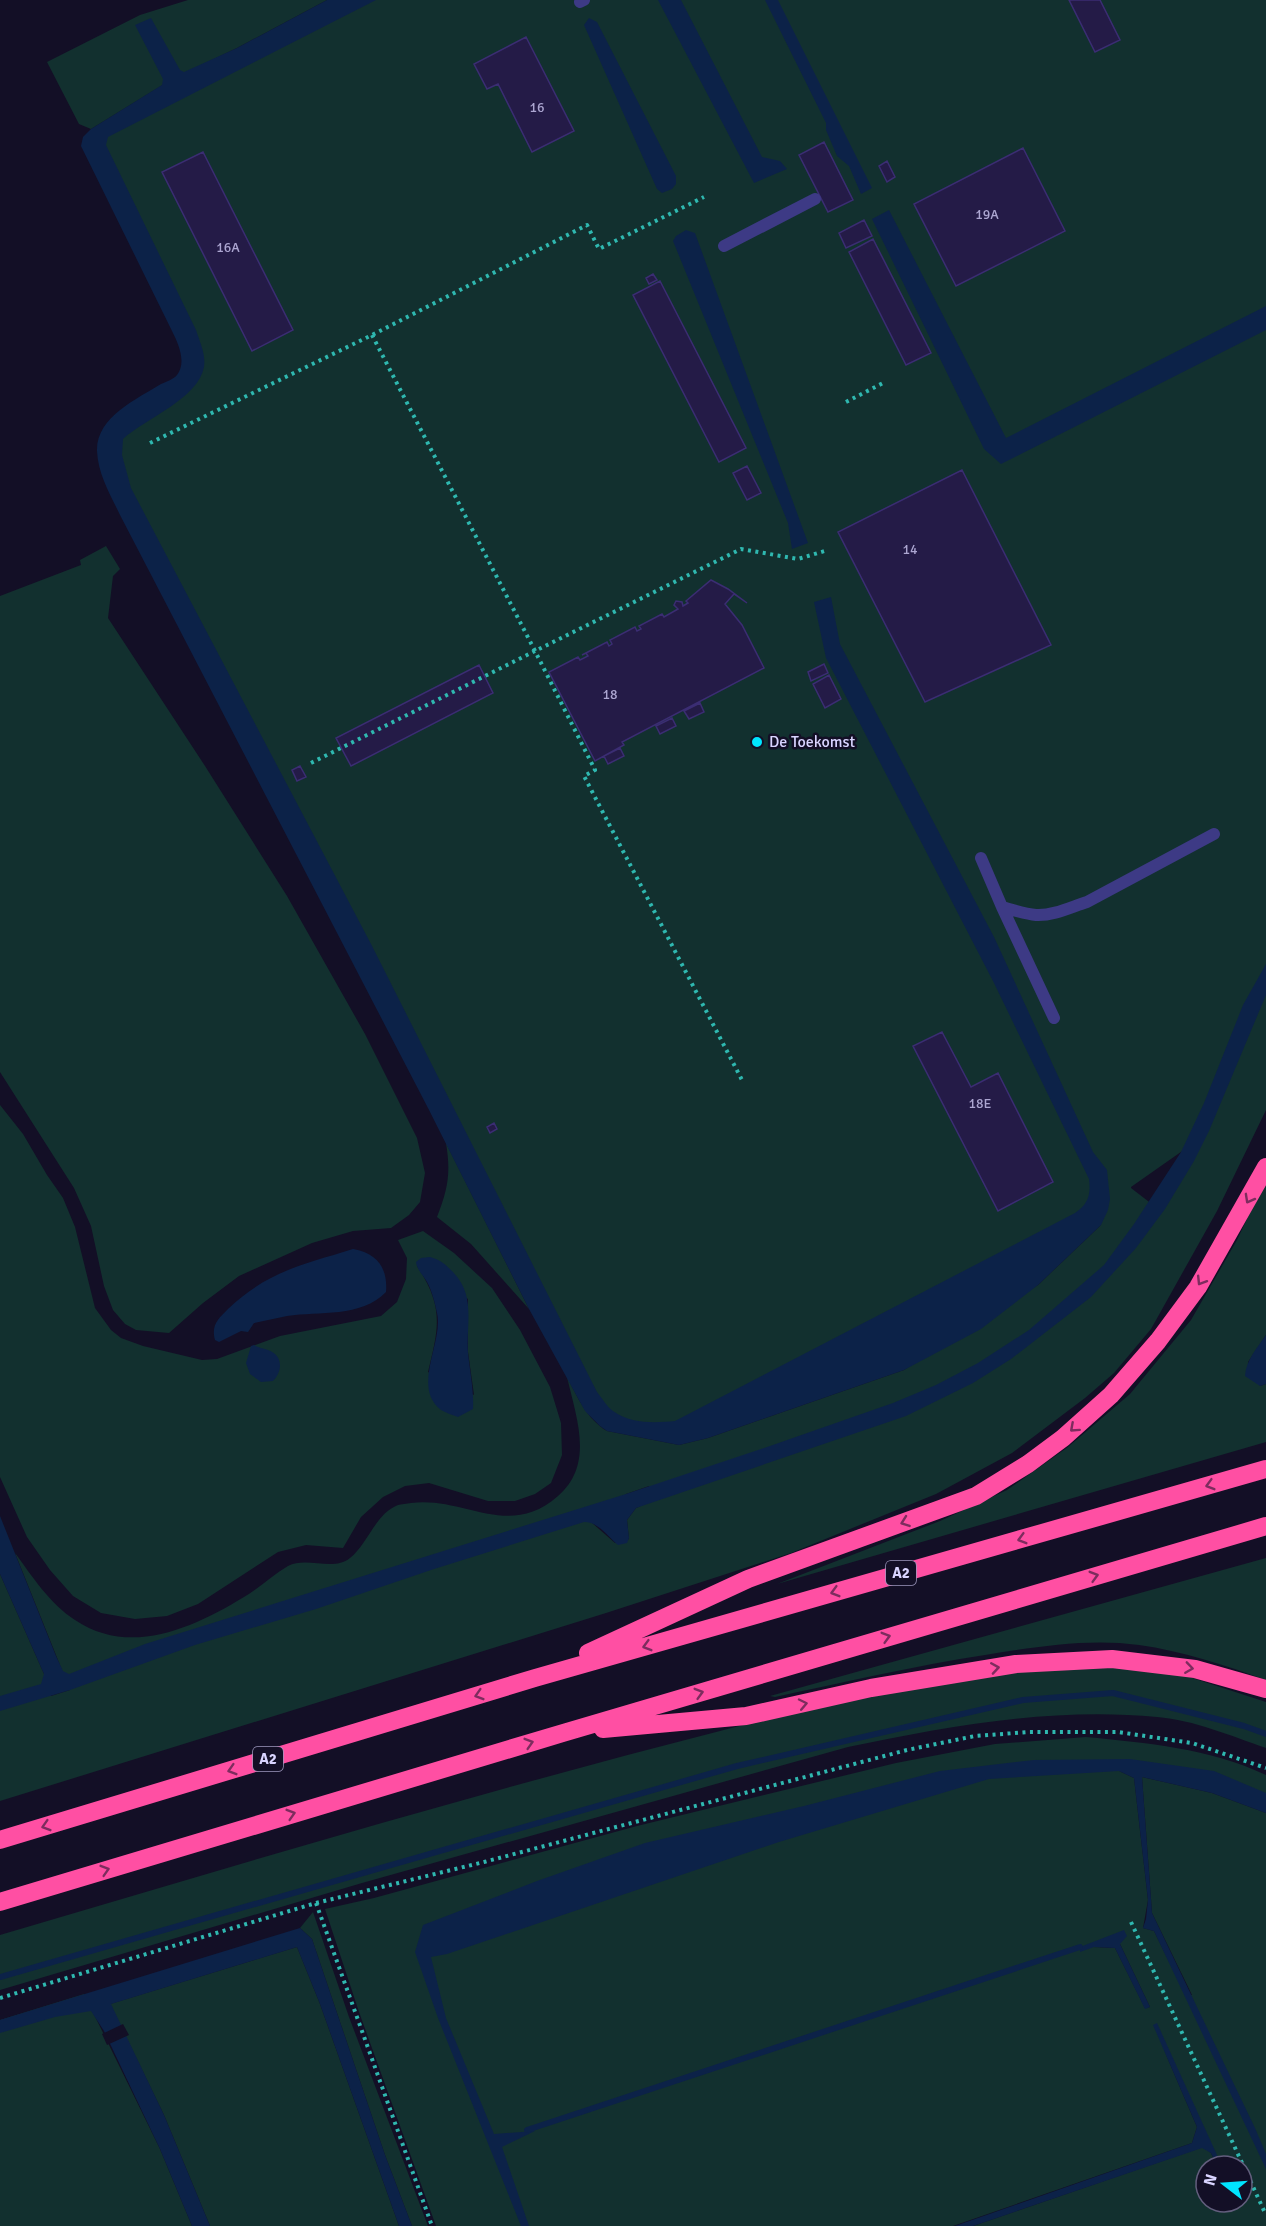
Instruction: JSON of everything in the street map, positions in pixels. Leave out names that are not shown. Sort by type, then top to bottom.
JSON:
[{"type":"highway","name":"A2","points":[[535,1678],[748,1579],[976,1496],[1028,1464],[1064,1438],[1111,1395],[1158,1341],[1198,1287],[1266,1167]]},
{"type":"highway","name":"A2","points":[[0,1840],[535,1678],[1266,1469]]},
{"type":"highway","points":[[0,1902],[1266,1526]]},
{"type":"highway","points":[[563,1733],[746,1716],[871,1689],[1016,1664],[1112,1659],[1195,1669],[1266,1689]]},
{"type":"lane","points":[[724,246],[815,199]]},
{"type":"lane","points":[[1002,907],[1036,915],[1071,908],[1087,902],[1214,834]]},
{"type":"lane","points":[[981,858],[1054,1018]]},
{"type":"path","points":[[150,443],[372,335],[587,225],[599,249],[704,197]]},
{"type":"path","points":[[372,335],[595,770],[584,776],[742,1080]]},
{"type":"path","points":[[846,402],[885,382]]},
{"type":"path","points":[[311,763],[741,549],[798,559],[828,550]]},
{"type":"path","points":[[0,1998],[316,1904],[496,1859],[907,1750],[975,1736],[1029,1732],[1118,1732],[1192,1743],[1266,1768]]},
{"type":"path","points":[[316,1904],[432,2226]]},
{"type":"path","points":[[1131,1922],[1266,2215]]},
{"type":"green space","points":[[188,0],[327,0],[237,48],[174,78],[91,129],[79,124],[47,62],[140,15]]},
{"type":"green space","name":"De Toekomst","points":[[363,0],[1266,0],[1266,1110],[1217,1211],[1151,1329],[1114,1373],[1012,1453],[936,1494],[791,1553],[606,1613],[0,1801],[0,1574],[44,1674],[51,1696],[70,1690],[15,1553],[57,1606],[75,1620],[96,1631],[117,1636],[139,1637],[183,1628],[244,1597],[295,1563],[336,1564],[350,1558],[383,1515],[398,1505],[431,1502],[504,1516],[522,1515],[540,1509],[558,1496],[576,1470],[580,1440],[567,1377],[588,1414],[607,1431],[679,1445],[708,1438],[904,1370],[1038,1285],[1101,1225],[685,1430],[616,1429],[124,499],[117,433],[198,373],[99,147],[107,130]],"holes":[[[1188,1147],[1157,1208],[1131,1188],[1131,1187]],[[649,1486],[650,1502],[636,1508],[627,1520],[629,1539],[615,1543],[591,1522],[626,1494]]]},
{"type":"green space","points":[[106,546],[120,569],[113,576],[108,618],[287,896],[365,1034],[417,1138],[425,1173],[420,1202],[409,1215],[391,1228],[353,1231],[312,1243],[239,1276],[169,1333],[136,1330],[125,1324],[113,1310],[104,1286],[91,1226],[74,1188],[0,1072],[0,596],[81,565],[80,560]]},
{"type":"green space","points":[[0,1105],[23,1134],[63,1198],[75,1227],[95,1308],[111,1330],[121,1338],[143,1346],[202,1360],[217,1359],[280,1336],[381,1316],[397,1302],[406,1279],[407,1258],[398,1240],[423,1231],[454,1253],[492,1288],[520,1330],[550,1387],[561,1423],[562,1455],[551,1483],[535,1494],[515,1501],[488,1501],[429,1483],[405,1486],[383,1497],[361,1517],[343,1548],[306,1545],[278,1552],[198,1604],[167,1616],[135,1619],[101,1613],[73,1596],[50,1570],[27,1537],[0,1477]],"holes":[[[417,1266],[468,1299],[468,1352],[474,1395],[428,1372],[435,1342],[437,1318],[432,1294]]]},
{"type":"green space","points":[[446,1143],[529,1309],[471,1244],[437,1217],[448,1181]]},
{"type":"green space","points":[[1266,1179],[1266,1335],[1248,1362],[1260,1386],[1266,1384],[1266,1442],[777,1584],[940,1521],[1007,1490],[1068,1447],[1130,1394],[1191,1320],[1237,1240]]},
{"type":"green space","points":[[1266,1558],[1266,1680],[1171,1651],[1139,1645],[1100,1642],[1042,1646],[958,1659],[775,1697],[770,1696]]},
{"type":"green space","points":[[1052,1661],[1177,1673],[1266,1702],[1266,1748],[1185,1721],[1118,1715],[1001,1720],[886,1739],[848,1747],[362,1883],[0,1990],[0,1935],[449,1804],[720,1731],[844,1702]]},
{"type":"green space","points":[[1086,1737],[1178,1748],[1222,1759],[1266,1775],[1266,1802],[1119,1771],[1134,1778],[1148,1900],[1143,1928],[1154,1931],[1185,1994],[1192,1995],[1152,1913],[1142,1777],[1212,1793],[1266,1813],[1266,2226],[973,2226],[1203,2147],[1211,2154],[1194,2154],[1194,2214],[1254,2214],[1254,2154],[1213,2154],[1164,2050],[1197,2127],[1192,2143],[953,2226],[436,2226],[359,2012],[325,1909],[374,1898],[637,1826],[896,1763],[995,1744]],"holes":[[[1120,1944],[1150,2007],[1145,2008],[1115,1948],[1094,1947]]]},
{"type":"green space","points":[[313,1912],[349,2017],[428,2226],[412,2226],[385,2155],[312,1939],[300,1928]]},
{"type":"green space","points":[[297,1947],[320,2004],[399,2226],[210,2226],[164,2115],[110,2004]]},
{"type":"green space","points":[[84,1994],[160,2149],[192,2226],[0,2226],[0,2020]]},
{"type":"water","points":[[327,0],[376,0],[108,137],[106,145],[196,330],[204,358],[200,378],[192,389],[123,439],[122,455],[131,488],[371,944],[597,1392],[611,1409],[627,1418],[651,1422],[675,1421],[1075,1213],[1086,1203],[1089,1194],[1089,1179],[994,983],[826,658],[814,602],[831,597],[840,644],[994,937],[1093,1152],[1107,1170],[1110,1199],[1101,1225],[1038,1285],[981,1329],[904,1370],[708,1438],[679,1445],[607,1431],[585,1411],[529,1309],[428,1108],[120,515],[100,468],[97,451],[98,439],[110,419],[130,403],[174,378],[181,364],[179,347],[174,336],[81,146],[83,137],[91,129],[162,85],[163,79],[135,25],[151,18],[180,70],[184,72],[237,48]]},
{"type":"water","points":[[658,0],[681,0],[762,157],[780,161],[787,169],[754,183]]},
{"type":"water","points":[[765,0],[778,0],[872,188],[861,194],[849,166],[837,156],[826,130],[826,123]]},
{"type":"water","points":[[589,18],[597,22],[676,176],[676,184],[672,189],[662,193],[657,189],[584,25]]},
{"type":"water","points":[[889,210],[1006,438],[1266,306],[1266,330],[1001,464],[984,449],[872,219]]},
{"type":"water","points":[[686,230],[695,233],[808,543],[792,549],[788,523],[673,241],[676,236]]},
{"type":"water","points":[[1266,964],[1266,995],[1209,1131],[1165,1209],[1136,1248],[1091,1297],[1011,1359],[973,1383],[906,1416],[636,1508],[627,1520],[629,1538],[627,1543],[618,1545],[599,1527],[584,1522],[316,1609],[195,1645],[70,1690],[0,1711],[0,1696],[41,1684],[44,1674],[0,1574],[0,1516],[56,1656],[63,1671],[69,1674],[145,1644],[626,1494],[770,1446],[893,1403],[936,1385],[978,1363],[1029,1330],[1104,1265],[1134,1224],[1181,1152],[1204,1103],[1243,1005]]},
{"type":"water","points":[[353,1249],[375,1258],[383,1269],[386,1292],[376,1300],[352,1310],[287,1316],[254,1323],[248,1332],[241,1331],[219,1342],[215,1340],[214,1330],[218,1319],[257,1286],[286,1271]]},
{"type":"water","points":[[421,1258],[437,1259],[453,1272],[465,1291],[467,1300],[468,1353],[473,1409],[458,1417],[441,1410],[433,1400],[429,1389],[428,1377],[438,1324],[437,1313],[430,1289],[416,1262]]},
{"type":"water","points":[[1266,1335],[1266,1384],[1260,1386],[1245,1376],[1250,1359]]},
{"type":"water","points":[[251,1346],[273,1352],[279,1359],[279,1373],[273,1381],[261,1382],[250,1374],[246,1363]]},
{"type":"water","points":[[1130,1759],[1214,1771],[1266,1793],[1266,1813],[1212,1793],[1142,1777],[1152,1913],[1255,2128],[1266,2154],[1266,2169],[1154,1931],[1143,1928],[1148,1900],[1134,1778],[1119,1771],[989,1779],[779,1842],[447,1954],[431,1957],[446,2018],[494,2134],[535,2131],[502,2147],[529,2226],[521,2226],[438,2018],[415,1952],[423,1925],[645,1843],[940,1771],[1034,1760]]},
{"type":"water","points":[[300,1928],[312,1939],[385,2155],[412,2226],[399,2226],[320,2004],[297,1947],[111,2004],[164,2115],[210,2226],[192,2226],[160,2149],[104,2031],[91,2011],[55,2017],[0,2033],[0,2020]]},
{"type":"water","points":[[1124,1930],[1127,1936],[1120,1944],[1150,2007],[1145,2009],[1115,1948],[1094,1947],[1080,1952],[1080,1947]]},
{"type":"water","points":[[1157,2023],[1217,2154],[1211,2154],[1202,2148],[973,2226],[955,2226],[1192,2143],[1197,2127],[1153,2025]]},
{"type":"pier","points":[[123,2024],[129,2035],[107,2045],[102,2034]]},
{"type":"building","points":[[1069,0],[1100,0],[1120,40],[1095,52]]},
{"type":"building","points":[[526,37],[574,131],[532,152],[498,84],[487,89],[474,64]]},
{"type":"building","points":[[824,142],[853,200],[828,212],[799,155]]},
{"type":"building","points":[[1023,148],[1065,231],[956,286],[914,204]]},
{"type":"building","points":[[203,152],[293,330],[252,351],[162,172]]},
{"type":"building","points":[[887,161],[895,177],[887,182],[879,166]]},
{"type":"building","points":[[864,220],[872,236],[846,248],[839,233]]},
{"type":"building","points":[[873,239],[931,353],[906,365],[849,252]]},
{"type":"building","points":[[653,274],[657,280],[649,284],[646,278]]},
{"type":"building","points":[[660,281],[746,448],[719,462],[633,295]]},
{"type":"building","points":[[747,466],[761,493],[747,500],[733,473]]},
{"type":"building","points":[[962,470],[1051,645],[925,702],[838,532]]},
{"type":"building","points":[[711,580],[728,589],[747,603],[734,594],[725,604],[742,625],[764,668],[622,742],[624,745],[595,761],[549,672],[578,657],[580,660],[588,656],[586,653],[582,655],[607,642],[609,646],[612,644],[610,640],[635,627],[637,631],[641,629],[639,626],[662,614],[664,617],[678,609],[674,605],[676,601],[682,602],[683,606],[688,603],[686,601]]},
{"type":"building","points":[[824,664],[828,673],[811,681],[808,672]]},
{"type":"building","points":[[479,665],[493,693],[351,766],[336,738]]},
{"type":"building","points":[[829,675],[841,699],[825,708],[813,684]]},
{"type":"building","points":[[700,703],[704,712],[689,719],[684,711]]},
{"type":"building","points":[[672,718],[676,726],[660,734],[656,726]]},
{"type":"building","points":[[620,748],[624,756],[608,764],[604,756]]},
{"type":"building","points":[[300,766],[306,777],[297,781],[292,770]]},
{"type":"building","points":[[942,1032],[971,1087],[998,1073],[1053,1182],[998,1211],[913,1046]]},
{"type":"building","points":[[494,1123],[497,1129],[490,1133],[487,1127]]},
{"type":"waterway","points":[[0,1977],[737,1766],[1023,1700],[1113,1693],[1244,1726],[1266,1734]]},
{"type":"waterway","points":[[527,2130],[1080,1947]]},
{"type":"place","name":"De Toekomst","points":[[757,742]]}]
